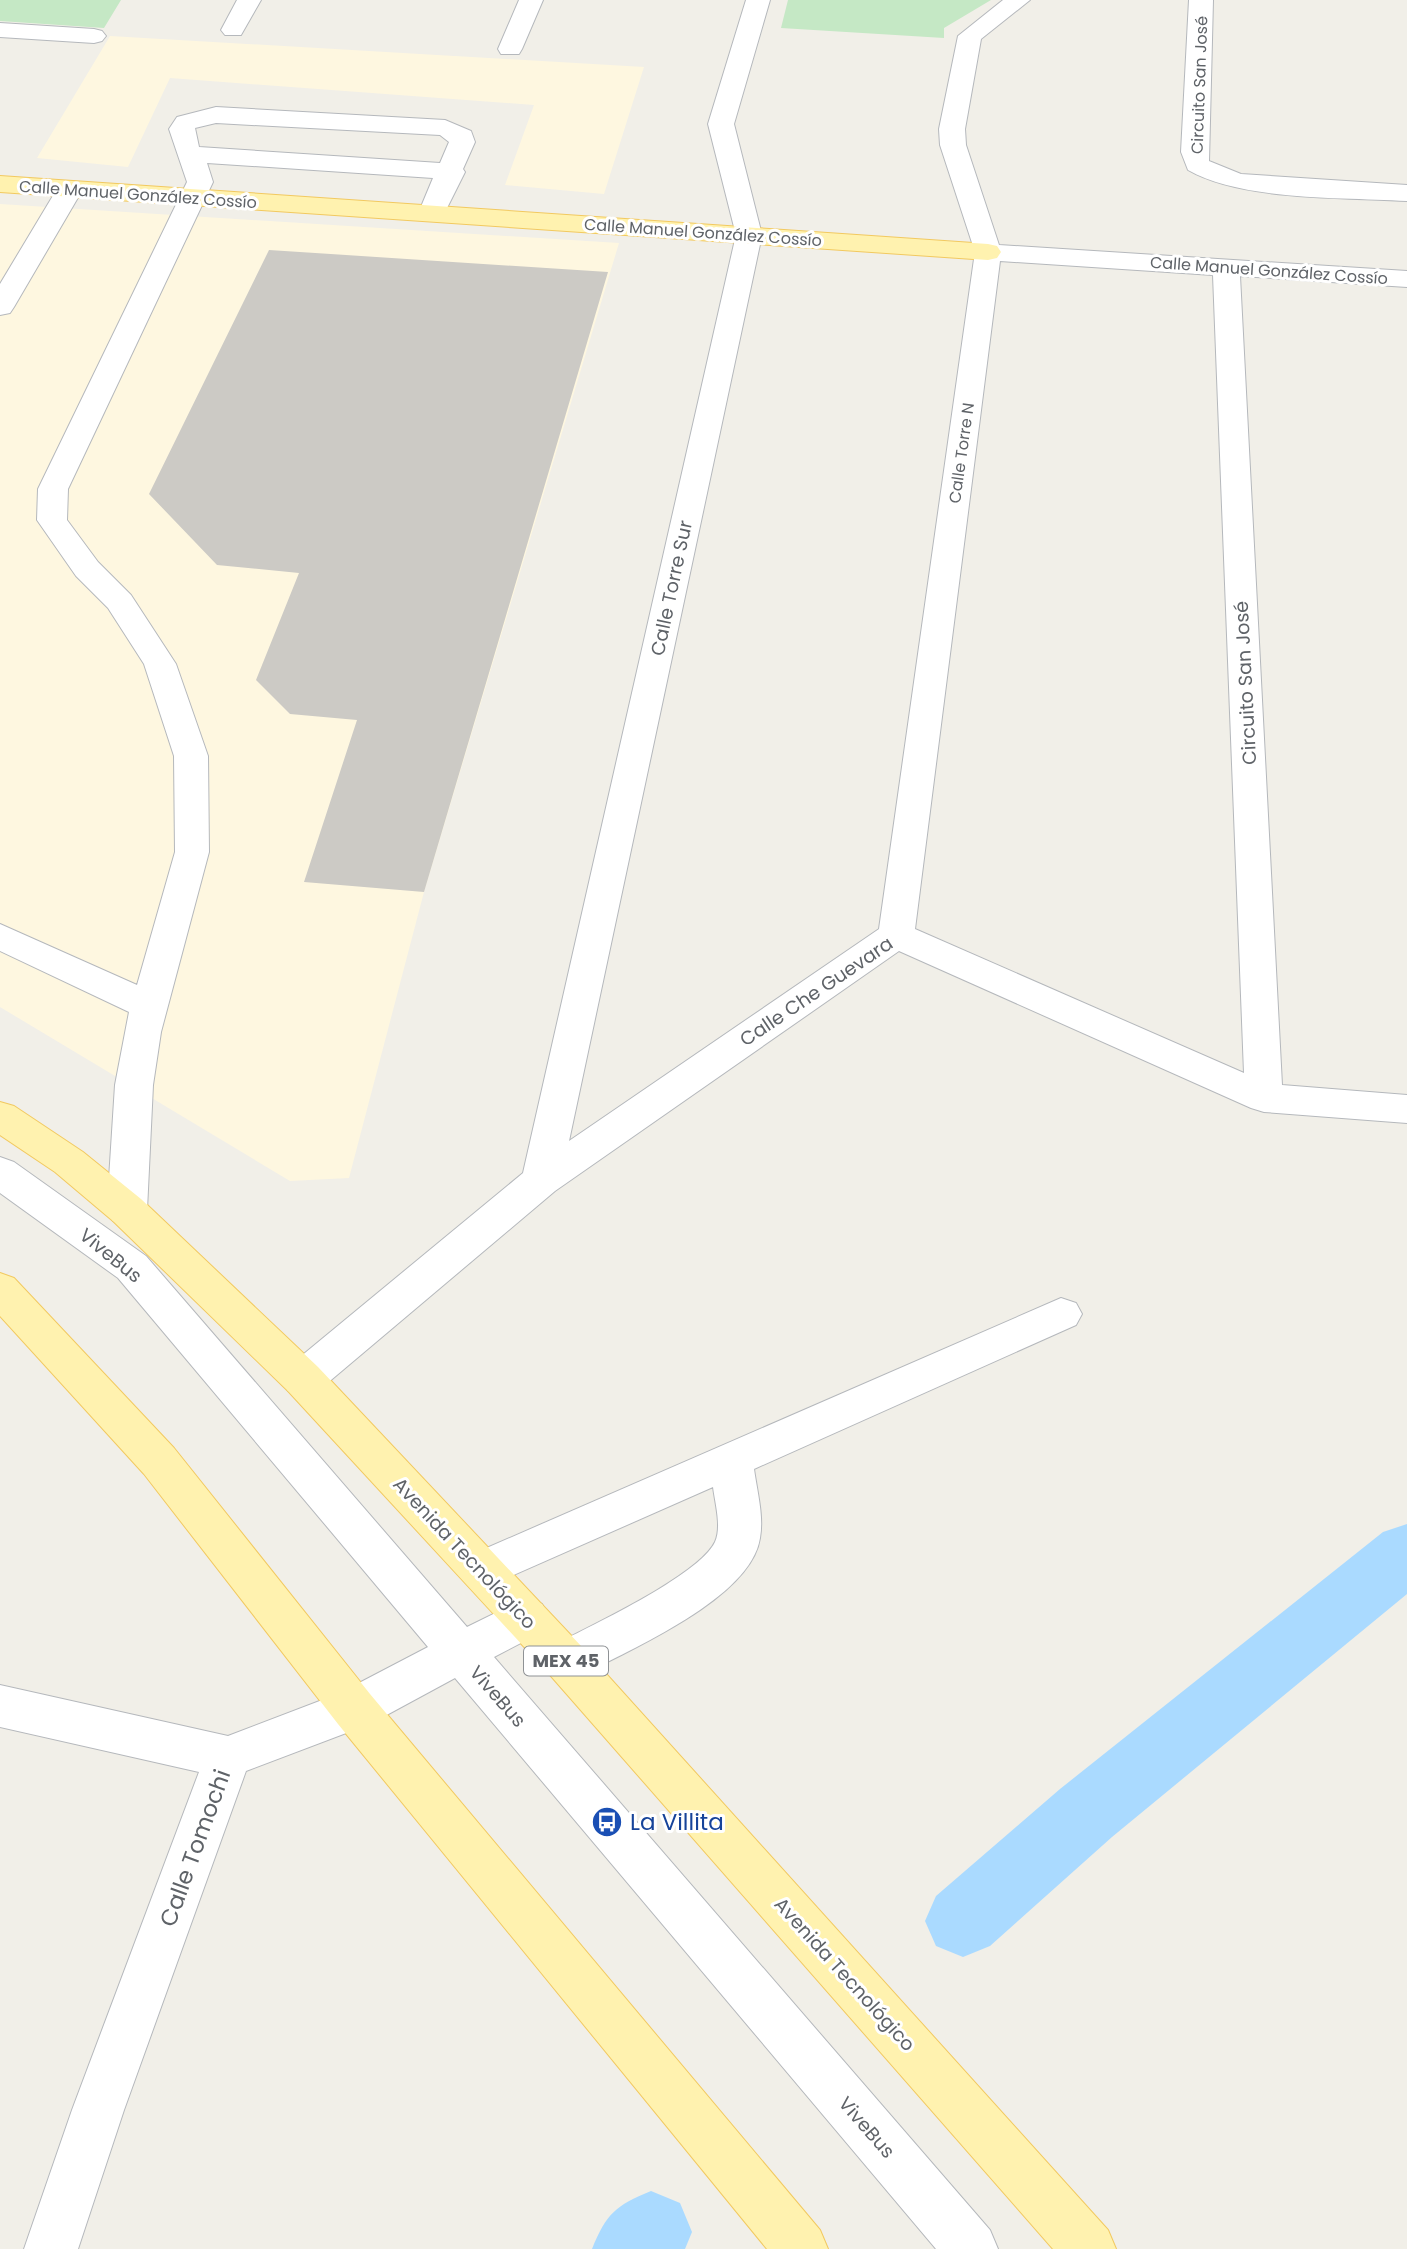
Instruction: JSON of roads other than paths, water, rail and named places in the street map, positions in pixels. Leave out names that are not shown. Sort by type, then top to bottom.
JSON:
[{"type":"main road","name":"Calle Manuel González Cossío","points":[[0,184],[988,252]]},
{"type":"main road","name":"Avenida Tecnológico","points":[[0,1116],[69,1162],[127,1210],[303,1379],[566,1661],[1089,2249]]},
{"type":"main road","points":[[0,1289],[159,1461],[354,1709],[786,2242]]},
{"type":"street","points":[[233,30],[249,0]]},
{"type":"street","points":[[510,48],[531,0]]},
{"type":"street","name":"Calle Torre Sur","points":[[541,1180],[749,235],[721,124],[758,0]]},
{"type":"street","name":"Calle Torre N","points":[[896,935],[988,252],[953,145],[953,129],[970,37],[1018,0]]},
{"type":"street","name":"Circuito San José","points":[[1201,0],[1194,152],[1197,164],[1215,175],[1239,182],[1407,193]]},
{"type":"street","points":[[0,30],[94,36]]},
{"type":"street","points":[[127,1210],[134,1085],[147,1005],[192,852],[191,756],[160,664],[120,602],[87,569],[52,520],[50,506],[53,489],[200,181],[190,154],[181,140],[182,125],[203,116],[427,125],[445,128],[462,136],[452,172],[431,214]]},
{"type":"street","points":[[190,154],[452,172]]},
{"type":"street","points":[[0,307],[70,189]]},
{"type":"street","name":"Calle Manuel González Cossío","points":[[988,252],[1407,279]]},
{"type":"street","name":"Circuito San José","points":[[1226,267],[1264,1098]]},
{"type":"street","name":"Calle Che Guevara","points":[[303,1379],[541,1180],[896,935],[1264,1098],[1407,1109]]},
{"type":"street","points":[[0,936],[147,1005]]},
{"type":"street","name":"ViveBus","points":[[0,1172],[132,1267],[971,2249]]},
{"type":"street","points":[[482,1570],[1061,1314]]},
{"type":"street","points":[[566,1661],[660,1609],[726,1562],[736,1547],[739,1532],[731,1460]]},
{"type":"street","name":"Calle Tomochi","points":[[51,2249],[98,2110],[228,1757],[354,1709],[526,1618]]},
{"type":"street","points":[[0,1706],[228,1757]]},
{"type":"waterway","points":[[963,1921],[1086,1813],[1407,1553]]},
{"type":"waterway","points":[[633,2249],[651,2232]]},
{"type":"place","name":"La Villita","points":[[607,1822]]}]
